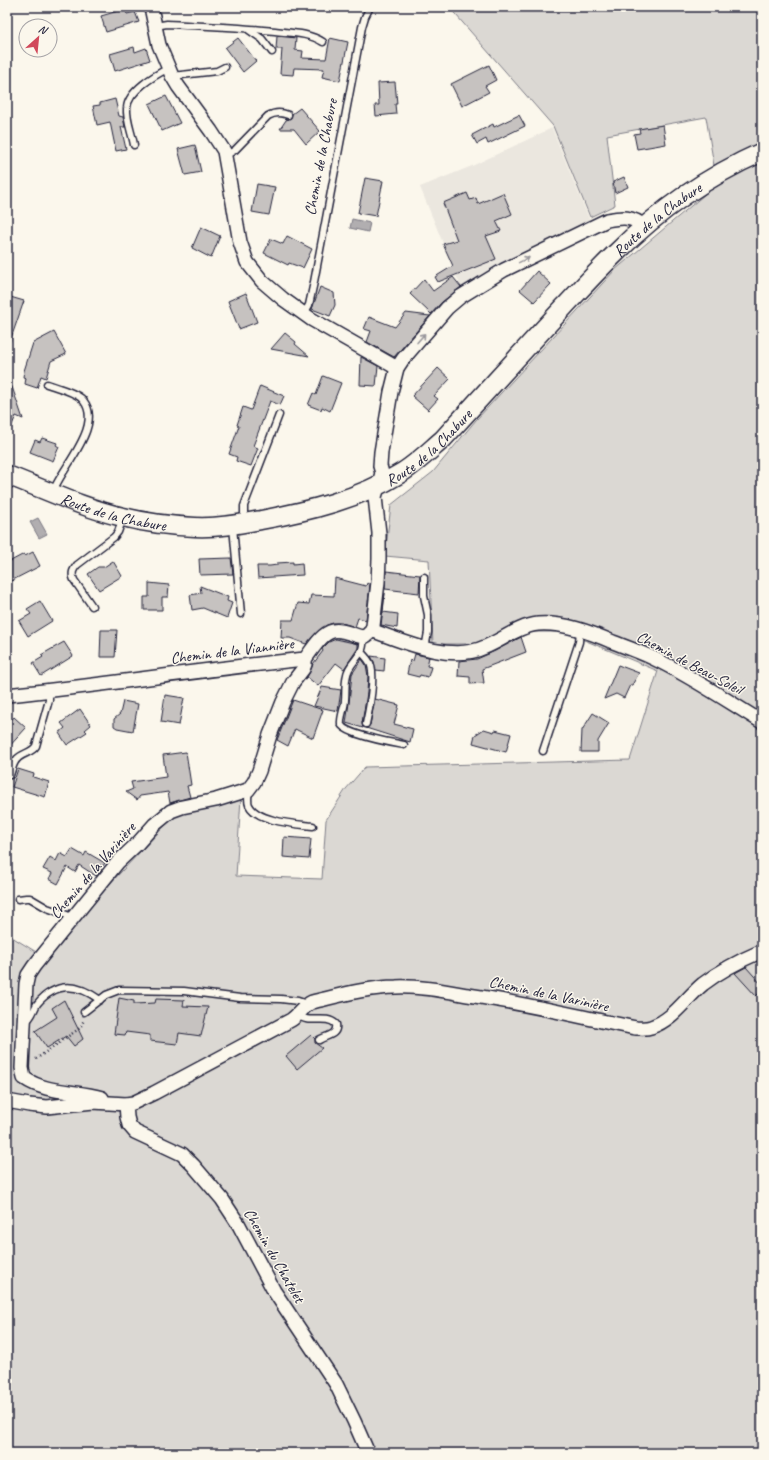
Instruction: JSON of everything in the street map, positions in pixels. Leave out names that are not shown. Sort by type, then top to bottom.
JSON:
[{"type":"main road","name":"Route de la Chabure","points":[[7,475],[80,505],[123,517],[158,524],[196,527],[239,524],[286,515],[350,497],[379,485],[401,473],[418,461],[443,439],[586,284],[617,252],[645,227],[678,200],[710,178],[743,160],[762,152]]},
{"type":"street","points":[[151,7],[159,44],[170,72],[178,86],[211,131],[226,156],[240,242],[247,262],[262,281],[304,314],[397,368]]},
{"type":"street","points":[[367,634],[378,582],[379,533],[375,497],[382,473],[380,466],[387,417],[397,368],[403,359],[447,308],[460,297],[504,270],[597,224],[618,218],[631,218],[645,227]]},
{"type":"street","name":"Chemin de Beau-Soleil","points":[[367,634],[442,652],[476,650],[484,648],[524,628],[536,624],[552,624],[580,630],[599,636],[652,658],[700,683],[762,722]]},
{"type":"street","name":"Chemin de la Viannière","points":[[7,695],[305,659],[325,634],[333,630],[367,634]]},
{"type":"street","points":[[248,790],[259,772],[270,735],[283,702],[293,682],[303,669],[305,659]]},
{"type":"street","name":"Chemin de la Varinière","points":[[22,1068],[26,984],[28,975],[118,862],[154,825],[171,811],[182,807],[216,800],[248,790]]},
{"type":"street","name":"Chemin de la Varinière","points":[[307,1004],[350,993],[395,987],[434,989],[553,1010],[636,1028],[649,1028],[660,1024],[669,1017],[702,985],[717,974],[762,951]]},
{"type":"street","points":[[7,1101],[47,1107],[93,1102],[121,1104],[133,1103],[291,1020],[298,1015],[307,1004]]},
{"type":"street","points":[[22,1068],[24,1078],[33,1084],[44,1088],[88,1094],[121,1104]]},
{"type":"street","name":"Chemin du Chatelet","points":[[121,1104],[127,1117],[128,1125],[135,1132],[182,1154],[194,1165],[222,1199],[239,1225],[274,1290],[336,1384],[368,1453]]},
{"type":"lane","name":"Chemin de la Chabure","points":[[304,314],[309,305],[314,282],[360,39],[365,17],[370,7]]},
{"type":"lane","points":[[155,26],[167,24],[259,30],[304,35],[316,38],[323,42]]},
{"type":"lane","points":[[246,29],[262,39],[272,52]]},
{"type":"lane","points":[[134,145],[127,113],[129,101],[137,90],[170,72],[217,71],[225,67]]},
{"type":"lane","points":[[226,156],[235,150],[268,116],[279,112],[288,115]]},
{"type":"lane","points":[[47,384],[81,398],[87,406],[88,414],[87,427],[83,440],[58,479],[52,494]]},
{"type":"lane","points":[[241,614],[239,524],[244,506],[279,415]]},
{"type":"lane","points":[[92,606],[74,580],[72,575],[73,571],[77,565],[114,537],[118,532],[123,517]]},
{"type":"lane","points":[[424,577],[424,596],[428,616],[428,637],[425,649]]},
{"type":"lane","points":[[544,751],[579,642],[580,630]]},
{"type":"lane","points":[[367,634],[362,653],[352,664],[346,676],[345,702],[341,722],[342,726],[345,729],[370,738],[404,745]]},
{"type":"lane","points":[[362,653],[370,662],[372,672],[371,696],[366,724]]},
{"type":"lane","points":[[10,775],[15,761],[34,749],[36,746],[49,700],[49,690]]},
{"type":"lane","points":[[248,790],[249,805],[258,814],[290,824],[313,826]]},
{"type":"lane","points":[[18,900],[30,898],[48,908],[67,915],[72,919]]},
{"type":"lane","points":[[25,1022],[31,1017],[36,1005],[44,996],[65,986],[71,986],[84,990],[100,1000]]},
{"type":"lane","name":"Chemin de la Varinière","points":[[84,1012],[106,995],[119,990],[170,990],[240,998],[281,998],[307,1004]]},
{"type":"lane","points":[[298,1015],[304,1020],[328,1020],[336,1024],[336,1031],[333,1034],[319,1040]]},
{"type":"path","points":[[22,1068],[80,1028],[84,1020],[84,1012]]},
{"type":"shaded area","points":[[449,7],[762,7],[762,1453],[7,1453],[7,934],[46,958],[85,910],[176,814],[241,798],[236,876],[322,879],[326,820],[346,789],[365,767],[630,760],[658,671],[565,632],[527,632],[475,644],[433,644],[429,560],[385,556],[391,505],[433,472],[476,420],[615,270],[717,184],[706,117],[607,135],[615,205],[590,217],[553,126]]},
{"type":"shaded area","points":[[552,128],[590,221],[513,259],[461,287],[420,187],[472,166]]},
{"type":"shaded area","points":[[352,219],[370,223],[368,232],[350,228]]},
{"type":"shaded area","points":[[38,518],[47,534],[39,538],[30,522]]},
{"type":"building","points":[[125,9],[127,14],[135,12],[139,22],[106,32],[101,16]]},
{"type":"building","points":[[277,36],[296,38],[295,50],[303,51],[302,58],[326,59],[330,38],[348,42],[340,81],[322,77],[324,69],[294,68],[293,75],[280,74],[282,49],[276,49]]},
{"type":"building","points":[[238,38],[256,61],[243,72],[225,48]]},
{"type":"building","points":[[134,47],[135,52],[146,48],[150,60],[115,71],[110,54]]},
{"type":"building","points":[[489,65],[496,80],[485,86],[489,92],[462,106],[451,84]]},
{"type":"building","points":[[395,82],[397,104],[395,104],[396,114],[376,116],[375,105],[379,105],[378,83]]},
{"type":"building","points":[[166,96],[180,123],[162,131],[149,104]]},
{"type":"building","points":[[115,99],[119,116],[123,117],[125,127],[121,127],[126,149],[116,151],[110,122],[97,125],[93,106]]},
{"type":"building","points":[[300,108],[320,131],[306,144],[294,129],[280,129],[286,120],[291,118],[292,114]]},
{"type":"building","points":[[519,115],[525,126],[488,144],[486,139],[477,144],[472,135],[493,124],[494,127]]},
{"type":"building","points":[[663,125],[666,144],[637,149],[634,134],[640,133],[639,129]]},
{"type":"building","points":[[195,145],[201,172],[185,175],[178,149]]},
{"type":"building","points":[[624,177],[628,187],[615,193],[613,182]]},
{"type":"building","points":[[365,178],[383,181],[376,216],[358,213]]},
{"type":"building","points":[[257,184],[275,187],[269,215],[252,212]]},
{"type":"building","points":[[467,193],[470,200],[476,198],[478,204],[503,193],[512,214],[496,221],[501,231],[486,236],[496,259],[438,282],[435,277],[453,266],[443,244],[457,240],[443,203]]},
{"type":"building","points":[[201,227],[220,236],[211,258],[192,248]]},
{"type":"building","points":[[287,236],[312,249],[303,268],[289,263],[288,265],[264,253],[271,239],[283,244]]},
{"type":"building","points":[[537,271],[551,284],[534,302],[520,290]]},
{"type":"building","points":[[453,277],[461,287],[442,302],[431,314],[410,294],[424,279],[433,291]]},
{"type":"building","points":[[320,287],[334,293],[335,305],[330,316],[312,309]]},
{"type":"building","points":[[246,293],[257,322],[239,329],[228,301]]},
{"type":"building","points":[[7,296],[24,301],[9,344],[7,344]]},
{"type":"building","points":[[406,313],[430,316],[394,357],[367,342],[371,331],[364,329],[369,317],[395,327]]},
{"type":"building","points":[[54,332],[66,354],[51,361],[46,378],[41,376],[37,388],[25,384],[26,378],[23,377],[24,371],[33,343]]},
{"type":"building","points":[[285,333],[296,342],[295,344],[309,356],[271,349]]},
{"type":"building","points":[[361,357],[378,366],[376,386],[360,385]]},
{"type":"building","points":[[438,368],[450,379],[434,396],[438,399],[428,410],[412,396]]},
{"type":"building","points":[[323,376],[341,383],[330,411],[322,407],[321,410],[308,405],[313,393],[316,395]]},
{"type":"building","points":[[7,378],[9,378],[23,419],[16,416],[7,436]]},
{"type":"building","points":[[260,386],[284,396],[280,405],[270,401],[253,446],[258,448],[251,466],[236,461],[237,457],[229,454],[239,426],[237,425],[243,407],[251,410]]},
{"type":"building","points":[[42,438],[57,443],[56,445],[59,447],[53,461],[30,452],[35,440],[40,442]]},
{"type":"building","points":[[33,552],[40,566],[7,583],[7,563],[24,554],[25,556]]},
{"type":"building","points":[[231,558],[233,574],[200,575],[199,559]]},
{"type":"building","points":[[113,561],[122,576],[99,590],[88,574],[98,567],[104,567]]},
{"type":"building","points":[[293,562],[293,564],[302,563],[303,575],[258,578],[257,566],[270,566],[277,565],[277,563]]},
{"type":"building","points":[[386,571],[420,575],[419,593],[385,589]]},
{"type":"building","points":[[335,578],[366,586],[367,583],[370,585],[366,620],[358,618],[355,627],[342,623],[327,625],[315,634],[306,644],[290,638],[281,638],[282,620],[293,620],[298,603],[309,604],[311,595],[334,596]]},
{"type":"building","points":[[149,583],[169,585],[168,597],[162,597],[162,610],[144,610],[144,597],[149,597]]},
{"type":"building","points":[[200,586],[228,597],[227,601],[232,603],[227,618],[203,608],[192,610],[190,595],[201,593]]},
{"type":"building","points":[[385,593],[383,612],[398,614],[397,628],[381,625]]},
{"type":"building","points":[[40,601],[52,621],[28,636],[19,621],[31,614],[27,609]]},
{"type":"building","points":[[101,630],[117,630],[115,657],[100,657]]},
{"type":"building","points":[[521,637],[526,652],[482,669],[484,683],[470,684],[470,677],[458,676],[459,661],[477,659]]},
{"type":"building","points":[[336,639],[358,644],[358,648],[344,669],[336,663],[318,686],[307,677],[313,664],[323,651],[322,649],[329,642]]},
{"type":"building","points":[[64,642],[73,656],[41,676],[33,663],[43,657],[41,655]]},
{"type":"building","points":[[415,654],[429,657],[427,666],[431,667],[428,677],[420,675],[419,677],[407,674],[410,660],[413,661]]},
{"type":"building","points":[[371,656],[385,658],[384,671],[376,670]]},
{"type":"building","points":[[362,659],[366,665],[368,676],[362,723],[363,728],[346,723],[352,674]]},
{"type":"building","points":[[618,665],[639,673],[632,685],[630,685],[624,698],[616,694],[604,699]]},
{"type":"building","points":[[322,687],[341,690],[338,711],[314,706]]},
{"type":"building","points":[[165,695],[184,698],[179,725],[161,722]]},
{"type":"building","points":[[375,699],[399,705],[394,724],[413,729],[410,742],[366,728],[370,725]]},
{"type":"building","points":[[293,700],[323,710],[313,738],[295,729],[288,746],[277,740]]},
{"type":"building","points":[[123,701],[138,704],[133,731],[114,726],[114,719],[120,714]]},
{"type":"building","points":[[80,709],[91,725],[85,730],[87,732],[67,745],[59,733],[65,728],[61,723]]},
{"type":"building","points":[[593,713],[609,723],[598,741],[598,752],[581,752],[582,730]]},
{"type":"building","points":[[14,717],[26,728],[7,749],[7,725]]},
{"type":"building","points":[[484,729],[511,734],[506,752],[473,743],[475,735]]},
{"type":"building","points":[[186,752],[191,785],[187,786],[190,797],[170,803],[168,792],[140,796],[137,800],[126,792],[133,789],[131,782],[166,777],[163,755]]},
{"type":"building","points":[[18,769],[34,774],[33,777],[49,782],[45,797],[12,787]]},
{"type":"building","points":[[284,837],[311,839],[309,859],[283,857]]},
{"type":"building","points":[[72,849],[84,856],[86,852],[105,863],[96,876],[79,865],[75,872],[67,867],[58,884],[49,879],[52,873],[43,869],[50,857],[56,861],[60,853],[67,857]]},
{"type":"building","points":[[746,967],[762,985],[762,990],[756,996],[735,973]]},
{"type":"building","points":[[119,998],[134,1001],[134,1004],[155,1003],[156,999],[184,1000],[183,1006],[208,1007],[201,1036],[179,1033],[177,1044],[150,1041],[150,1035],[126,1032],[125,1035],[114,1034]]},
{"type":"building","points":[[64,1000],[83,1039],[74,1046],[66,1036],[47,1048],[35,1031],[57,1017],[52,1008]]},
{"type":"building","points":[[311,1035],[315,1039],[315,1043],[322,1048],[297,1069],[286,1056]]}]
